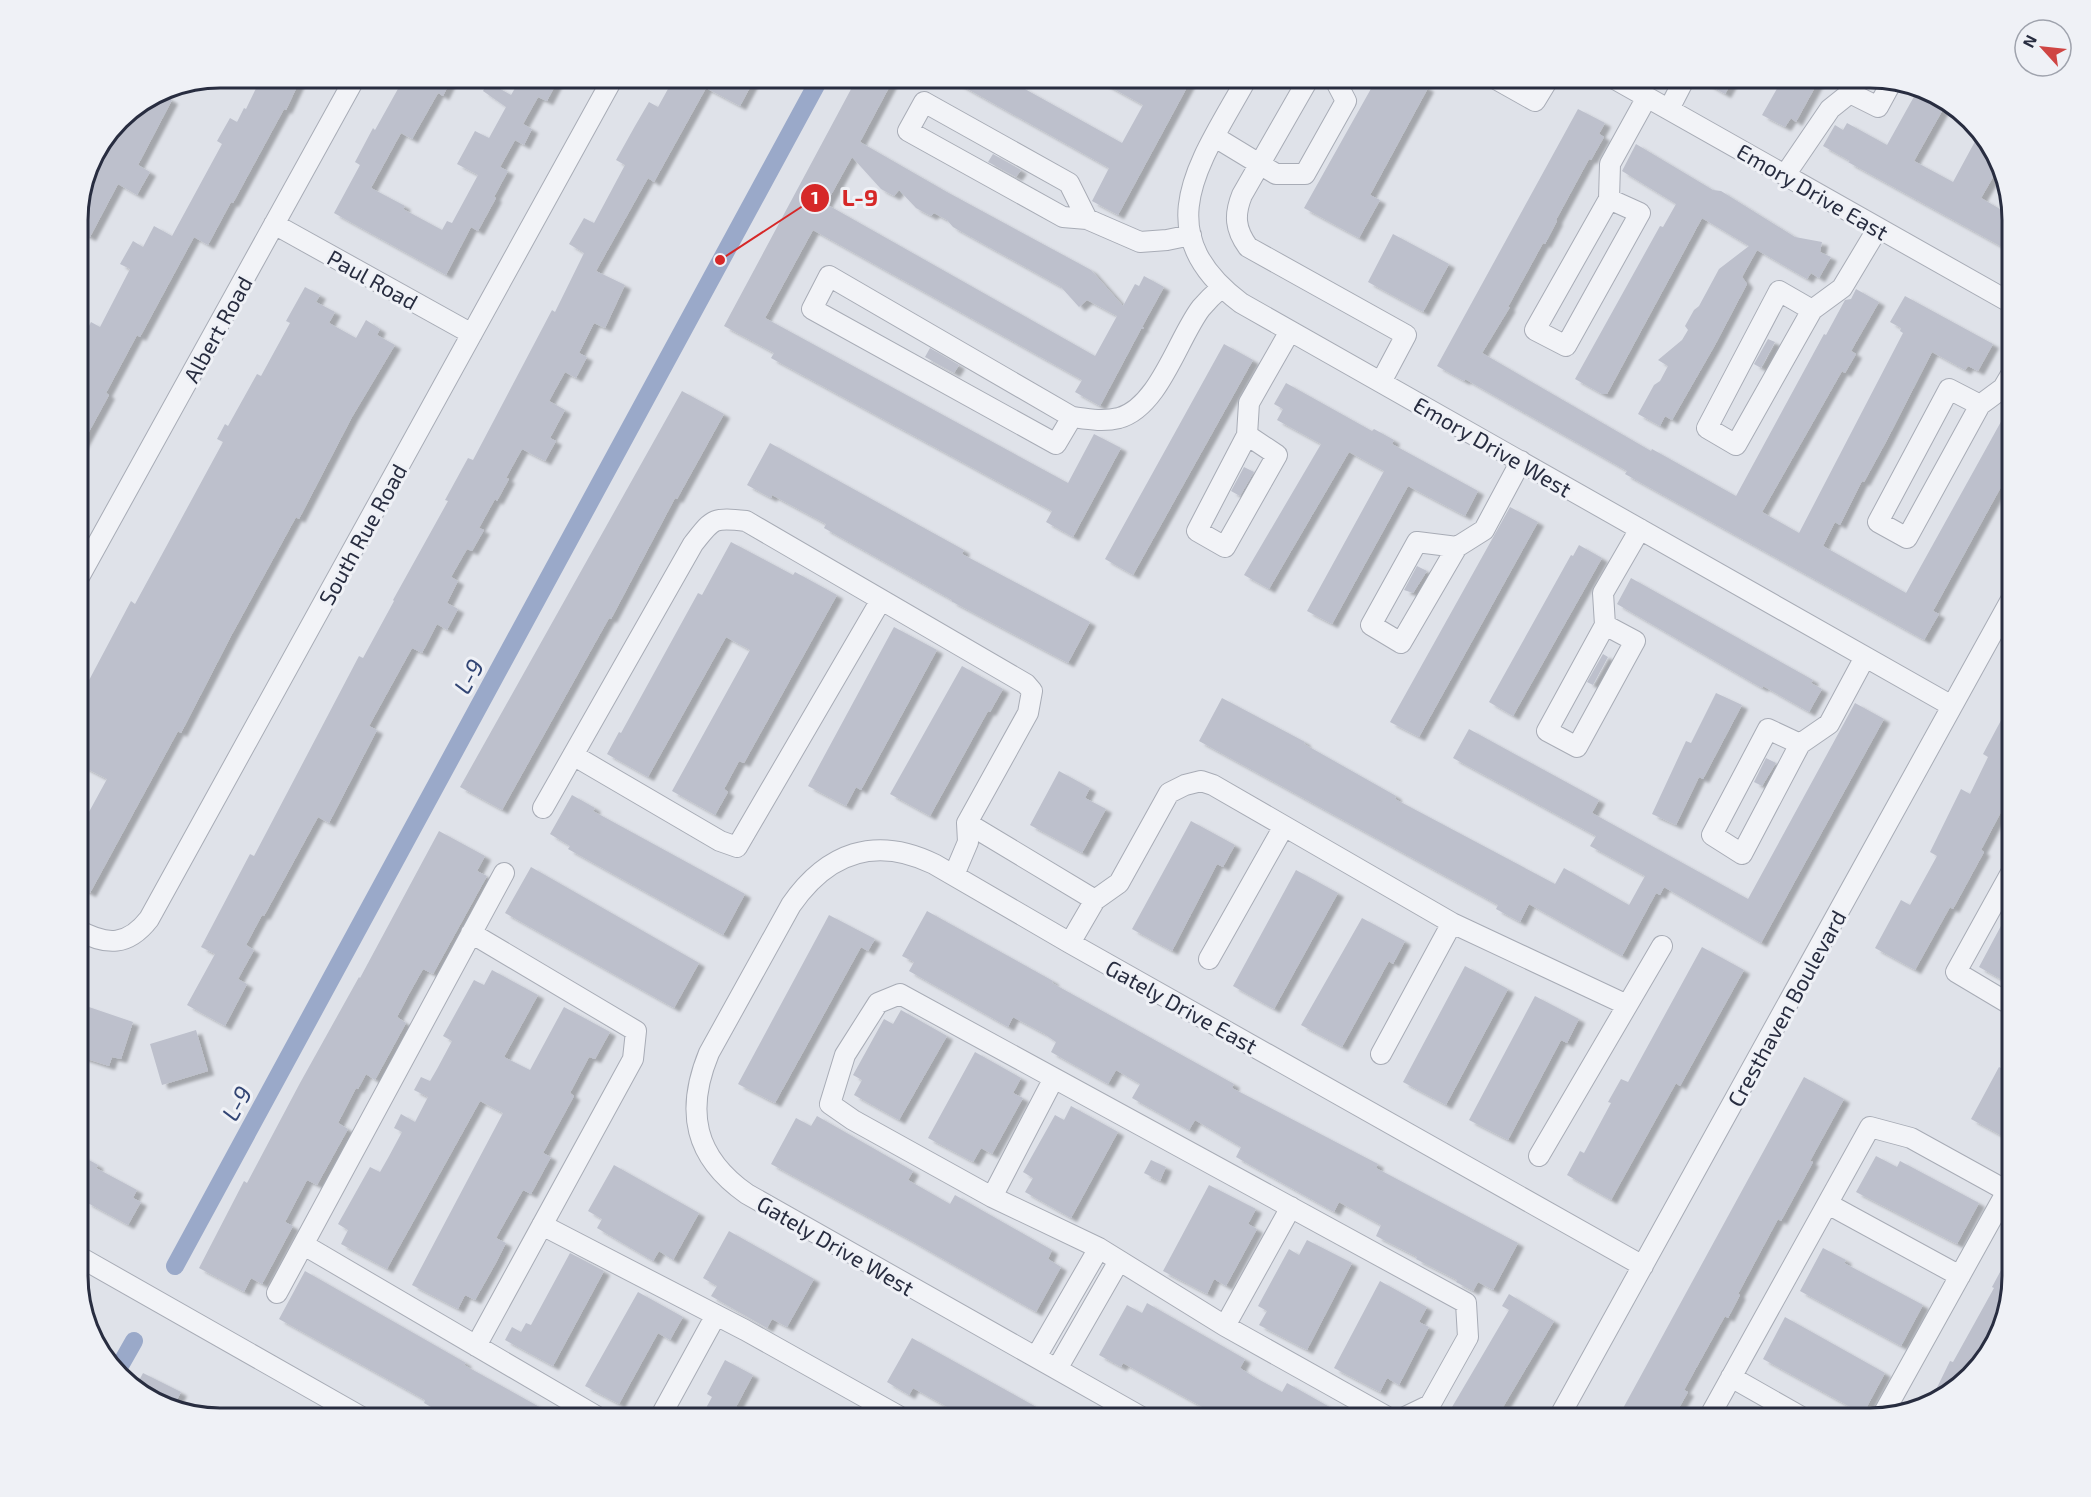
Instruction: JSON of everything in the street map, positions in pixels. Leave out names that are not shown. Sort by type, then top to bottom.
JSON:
[{"type":"street","name":"Albert Road","points":[[89,559],[349,88]]},
{"type":"street","name":"South Rue Road","points":[[89,937],[104,941],[118,941],[130,937],[149,919],[607,88]]},
{"type":"street","name":"Emory Drive West","points":[[1242,88],[1193,180],[1188,206],[1191,235],[1204,268],[1221,288],[1241,303],[1952,706]]},
{"type":"street","points":[[1304,88],[1242,195],[1237,208],[1236,222],[1240,236],[1248,247],[1260,255],[1406,335],[1381,382]]},
{"type":"street","points":[[1215,137],[1276,174],[1305,174],[1346,101],[1339,88]]},
{"type":"street","points":[[1512,88],[1535,101],[1543,88]]},
{"type":"street","name":"Emory Drive East","points":[[1631,88],[2002,298]]},
{"type":"street","points":[[1669,109],[1680,88]]},
{"type":"street","points":[[1785,175],[1830,109],[1852,88]]},
{"type":"street","points":[[1856,88],[1878,107],[1887,90]]},
{"type":"street","points":[[1609,199],[1640,213],[1566,346],[1535,330],[1609,199],[1610,164],[1647,97]]},
{"type":"street","points":[[1087,219],[1069,183],[924,102],[908,131],[1063,217],[1087,219],[1140,242],[1191,235]]},
{"type":"street","name":"Paul Road","points":[[274,224],[472,334]]},
{"type":"street","points":[[1812,310],[1779,291],[1707,428],[1736,444],[1812,310],[1842,288],[1878,228]]},
{"type":"street","points":[[1072,417],[1056,444],[812,309],[829,276],[1072,417],[1098,420],[1120,417],[1139,406],[1154,390],[1201,309],[1221,288]]},
{"type":"street","points":[[1247,435],[1277,454],[1225,547],[1197,531],[1247,435],[1249,403],[1290,331]]},
{"type":"street","points":[[1980,405],[1949,389],[1878,522],[1907,538],[1980,405],[2002,388]]},
{"type":"street","points":[[1457,547],[1417,542],[1371,625],[1401,643],[1457,547],[1484,530],[1521,461]]},
{"type":"street","points":[[543,808],[693,544],[711,522],[723,518],[746,521],[1026,684],[1032,691],[1028,713],[967,823],[968,842],[954,875]]},
{"type":"street","points":[[1605,625],[1635,641],[1577,747],[1547,731],[1605,625],[1603,593],[1640,529]]},
{"type":"street","points":[[573,755],[720,841],[737,847],[881,600]]},
{"type":"street","name":"Cresthaven Boulevard","points":[[1564,1408],[2002,616]]},
{"type":"street","points":[[1800,744],[1768,729],[1712,835],[1742,854],[1800,744],[1828,724],[1865,657]]},
{"type":"street","points":[[1070,943],[1095,900],[1119,884],[1170,793],[1185,785],[1201,781],[1213,785],[1452,923],[1627,1005]]},
{"type":"street","points":[[967,823],[1095,900]]},
{"type":"street","points":[[1209,959],[1284,826]]},
{"type":"street","name":"Gately Drive East","points":[[753,974],[791,905],[804,886],[823,868],[846,857],[872,851],[898,851],[923,858],[1643,1266]]},
{"type":"street","points":[[277,1293],[504,873]]},
{"type":"street","points":[[2002,895],[1956,972],[2002,999]]},
{"type":"street","points":[[1382,1054],[1452,923]]},
{"type":"street","points":[[471,933],[636,1031],[633,1059],[476,1346]]},
{"type":"street","points":[[1539,1156],[1662,946]]},
{"type":"street","name":"Gately Drive West","points":[[753,974],[709,1053],[699,1077],[696,1116],[704,1146],[718,1168],[747,1194],[1126,1408]]},
{"type":"street","points":[[1370,1408],[1225,1326],[1099,1248],[992,1197],[853,1120],[830,1104],[845,1055],[878,1003],[900,994],[1466,1303],[1468,1336],[1430,1405],[1424,1408]]},
{"type":"street","points":[[992,1197],[1054,1078]]},
{"type":"street","points":[[1714,1408],[1870,1127],[1911,1138],[2002,1185]]},
{"type":"street","points":[[1887,1407],[2002,1203]]},
{"type":"street","points":[[1828,1204],[1960,1276]]},
{"type":"street","points":[[1225,1326],[1291,1207]]},
{"type":"street","points":[[542,1225],[716,1315],[878,1408]]},
{"type":"street","points":[[304,1245],[582,1408]]},
{"type":"street","points":[[1036,1357],[1099,1248]]},
{"type":"street","points":[[1058,1369],[1119,1261]]},
{"type":"street","points":[[89,1262],[346,1408]]},
{"type":"street","points":[[665,1408],[716,1315]]},
{"type":"street","points":[[1731,1377],[1786,1408]]},
{"type":"building","points":[[256,88],[296,88],[208,245],[194,237],[140,337],[137,335],[106,393],[109,395],[89,432],[89,326],[91,322],[100,327],[130,269],[120,264],[133,241],[143,247],[154,226],[172,236],[222,144],[217,141],[230,118],[237,122],[244,108],[246,109]]},
{"type":"building","points":[[398,88],[447,88],[443,96],[438,93],[412,139],[401,133],[371,188],[405,206],[403,209],[442,230],[447,221],[452,223],[478,175],[457,164],[475,131],[489,138],[506,107],[483,91],[485,88],[499,88],[511,95],[515,88],[554,88],[547,101],[538,97],[523,124],[532,129],[524,145],[515,140],[500,167],[508,171],[494,197],[496,198],[478,231],[471,227],[446,275],[334,213],[360,165],[355,162],[373,128],[375,130]]},
{"type":"building","points":[[668,88],[706,88],[654,182],[648,178],[596,271],[625,285],[605,328],[594,323],[579,353],[587,357],[576,378],[565,372],[549,401],[565,410],[550,438],[556,441],[545,461],[522,449],[506,478],[509,479],[479,528],[484,530],[472,551],[467,549],[451,577],[458,581],[447,603],[458,609],[447,630],[437,624],[422,653],[412,648],[369,726],[377,730],[329,823],[318,817],[246,945],[254,950],[238,979],[247,984],[225,1026],[187,1005],[215,954],[201,947],[250,854],[254,856],[359,656],[363,658],[448,501],[445,500],[468,458],[473,460],[552,310],[555,312],[584,253],[569,244],[584,218],[594,223],[625,165],[616,160],[649,102],[658,107]]},
{"type":"building","points":[[706,88],[750,88],[740,106]]},
{"type":"building","points":[[852,88],[889,88],[860,142],[1091,270],[1123,306],[1135,284],[1139,286],[1144,276],[1164,287],[1142,327],[1144,328],[1141,329],[1100,406],[1075,392],[1082,380],[813,230],[765,318],[1068,483],[1094,434],[1121,448],[1073,537],[1046,522],[1052,511],[771,358],[774,353],[724,326]],"holes":[[[852,157],[881,189],[894,196],[899,190],[916,208],[931,216],[934,213],[947,220],[953,227],[1061,287],[1079,307],[1087,300],[1117,316],[1095,356],[826,204]]]},
{"type":"building","points":[[966,88],[1023,88],[1122,143],[1143,105],[1112,88],[1187,88],[1118,215],[1092,201],[1109,168]]},
{"type":"building","points":[[1371,88],[1428,88],[1370,195],[1380,200],[1359,238],[1304,208]]},
{"type":"building","points":[[1714,88],[1728,88],[1725,94]]},
{"type":"building","points":[[1777,88],[1815,88],[1796,122],[1791,118],[1785,127],[1762,115]]},
{"type":"building","points":[[1914,96],[1942,110],[1914,161],[1953,182],[1975,141],[1989,162],[1994,175],[1981,198],[2001,210],[2002,247],[1823,146],[1835,125],[1843,130],[1847,123],[1887,145]]},
{"type":"building","points":[[172,100],[138,165],[150,172],[137,195],[118,184],[90,237],[91,195],[106,154],[133,121],[154,106]]},
{"type":"building","points":[[1578,109],[1605,123],[1599,134],[1604,137],[1591,160],[1589,159],[1545,244],[1543,243],[1508,307],[1510,307],[1482,353],[1651,451],[1652,449],[1736,496],[1824,334],[1826,335],[1845,300],[1851,299],[1856,289],[1879,302],[1851,351],[1856,354],[1845,373],[1842,371],[1762,512],[1799,533],[1903,333],[1900,331],[1901,328],[1890,322],[1905,296],[1993,344],[1978,371],[1968,366],[1965,370],[1932,352],[1840,525],[1835,522],[1823,546],[1906,593],[2002,420],[2002,485],[1933,611],[1939,614],[1924,640],[1625,474],[1627,471],[1465,379],[1464,381],[1437,366]]},
{"type":"building","points":[[1636,144],[1713,190],[1721,191],[1795,237],[1822,242],[1820,252],[1831,257],[1819,278],[1811,273],[1807,279],[1757,250],[1742,277],[1747,284],[1715,345],[1672,420],[1665,416],[1660,426],[1638,414],[1654,385],[1660,381],[1668,366],[1658,360],[1682,340],[1688,330],[1685,326],[1719,269],[1749,246],[1702,218],[1607,394],[1602,394],[1575,379],[1660,226],[1663,227],[1676,204],[1622,171]]},
{"type":"building","points":[[993,154],[1021,170],[1016,177],[988,162]]},
{"type":"building","points":[[1393,234],[1449,264],[1423,312],[1368,282]]},
{"type":"building","points":[[305,287],[320,295],[316,302],[335,312],[329,323],[356,338],[366,320],[380,329],[377,335],[395,345],[352,417],[299,519],[296,517],[181,733],[178,731],[90,893],[89,812],[107,779],[89,770],[89,680],[131,601],[135,604],[223,442],[217,439],[225,424],[228,426],[257,374],[261,376],[290,323],[286,321]]},
{"type":"building","points":[[1768,339],[1775,342],[1761,368],[1754,364]]},
{"type":"building","points":[[1224,344],[1253,360],[1133,575],[1105,559]]},
{"type":"building","points":[[930,348],[959,365],[954,373],[925,357]]},
{"type":"building","points":[[1286,383],[1372,431],[1374,429],[1394,440],[1392,444],[1478,491],[1465,516],[1408,486],[1332,624],[1307,611],[1384,471],[1349,452],[1269,589],[1244,575],[1321,444],[1277,420],[1283,409],[1274,404]]},
{"type":"building","points":[[682,391],[724,414],[502,810],[460,787]]},
{"type":"building","points":[[770,443],[964,550],[962,554],[1090,622],[1068,663],[951,601],[824,528],[826,524],[772,495],[771,498],[747,485]]},
{"type":"building","points":[[1244,467],[1254,472],[1240,496],[1231,491]]},
{"type":"building","points":[[1510,507],[1538,522],[1419,737],[1390,722]]},
{"type":"building","points":[[731,542],[837,595],[744,763],[739,761],[724,789],[728,792],[715,815],[672,791],[750,650],[726,637],[648,777],[607,754],[619,732],[621,733],[698,593],[702,595]]},
{"type":"building","points":[[1579,545],[1602,558],[1513,716],[1489,702],[1571,555],[1573,556]]},
{"type":"building","points":[[1417,566],[1427,571],[1413,593],[1404,590]]},
{"type":"building","points":[[1631,578],[1813,680],[1811,683],[1822,689],[1809,712],[1763,686],[1762,688],[1753,683],[1617,604]]},
{"type":"building","points":[[894,627],[937,650],[861,790],[856,787],[846,806],[808,786]]},
{"type":"building","points":[[1603,654],[1608,657],[1593,685],[1587,682]]},
{"type":"building","points":[[962,666],[1003,689],[990,712],[988,711],[930,816],[890,794]]},
{"type":"building","points":[[1716,693],[1742,705],[1703,779],[1699,777],[1676,825],[1652,814],[1686,741],[1691,743]]},
{"type":"building","points":[[1222,698],[1305,742],[1304,744],[1396,796],[1395,799],[1555,884],[1564,868],[1629,905],[1645,876],[1590,846],[1596,836],[1453,758],[1469,729],[1599,800],[1592,813],[1748,899],[1855,703],[1884,719],[1761,943],[1664,887],[1660,895],[1656,893],[1622,956],[1529,904],[1520,922],[1496,909],[1498,905],[1199,741]]},
{"type":"building","points":[[2002,719],[2002,810],[1981,850],[1984,852],[1953,909],[1950,907],[1915,970],[1875,948],[1901,900],[1910,905],[1937,856],[1930,852],[1961,789],[1970,794],[1988,757],[1983,754]]},
{"type":"building","points":[[1766,758],[1776,763],[1762,786],[1754,782]]},
{"type":"building","points":[[1059,771],[1090,788],[1085,798],[1106,809],[1082,853],[1030,825]]},
{"type":"building","points":[[572,795],[595,808],[593,811],[745,894],[723,935],[568,849],[570,846],[550,834]]},
{"type":"building","points":[[1191,821],[1235,845],[1223,867],[1217,864],[1172,951],[1132,929]]},
{"type":"building","points":[[439,831],[485,856],[477,871],[487,876],[433,974],[423,969],[409,994],[397,1017],[406,1023],[375,1080],[366,1074],[358,1089],[356,1088],[338,1123],[348,1129],[317,1185],[307,1180],[285,1222],[293,1226],[262,1284],[251,1278],[244,1292],[199,1268],[244,1181],[247,1183]]},
{"type":"building","points":[[531,867],[699,963],[674,1008],[505,913]]},
{"type":"building","points":[[1296,870],[1338,893],[1274,1009],[1233,986]]},
{"type":"building","points":[[927,911],[1234,1084],[1232,1088],[1378,1164],[1376,1168],[1518,1243],[1493,1290],[1478,1282],[1473,1291],[1456,1282],[1457,1280],[1416,1259],[1417,1257],[1376,1236],[1381,1225],[1339,1202],[1334,1212],[1236,1157],[1241,1147],[1195,1120],[1189,1130],[1132,1098],[1140,1084],[1116,1070],[1108,1084],[1051,1052],[1056,1042],[1043,1033],[1013,1017],[1008,1027],[909,971],[914,962],[902,956]]},
{"type":"building","points":[[829,915],[875,939],[868,951],[861,947],[775,1103],[738,1084]]},
{"type":"building","points":[[1362,918],[1405,941],[1393,964],[1389,961],[1342,1047],[1301,1025]]},
{"type":"building","points":[[2002,924],[2002,980],[1979,967]]},
{"type":"building","points":[[1702,947],[1744,970],[1680,1086],[1676,1083],[1611,1200],[1567,1175],[1580,1151],[1584,1153],[1621,1079],[1628,1082]]},
{"type":"building","points":[[1465,966],[1508,989],[1446,1105],[1403,1082]]},
{"type":"building","points":[[492,970],[538,995],[504,1057],[530,1070],[564,1007],[610,1032],[595,1059],[589,1057],[570,1093],[574,1096],[543,1153],[551,1157],[531,1194],[523,1190],[496,1238],[506,1243],[497,1261],[475,1300],[465,1295],[458,1309],[412,1285],[503,1113],[480,1101],[387,1269],[341,1244],[348,1230],[338,1224],[370,1167],[380,1172],[402,1132],[394,1128],[401,1114],[415,1122],[428,1097],[414,1090],[421,1077],[430,1081],[437,1069],[452,1041],[443,1036],[474,980],[484,985]]},
{"type":"building","points":[[1535,996],[1579,1019],[1567,1043],[1561,1040],[1508,1140],[1469,1120]]},
{"type":"building","points":[[89,1007],[133,1022],[121,1059],[112,1057],[109,1066],[89,1060]]},
{"type":"building","points":[[901,1010],[947,1036],[899,1120],[854,1095],[862,1080],[853,1075],[884,1019],[893,1024]]},
{"type":"building","points":[[196,1030],[208,1071],[162,1085],[150,1044]]},
{"type":"building","points":[[975,1052],[1021,1078],[1013,1093],[1023,1098],[992,1154],[981,1148],[973,1162],[928,1138]]},
{"type":"building","points":[[1999,1067],[2002,1068],[2002,1136],[1971,1119]]},
{"type":"building","points":[[1804,1077],[1844,1099],[1781,1221],[1778,1219],[1738,1294],[1740,1295],[1728,1318],[1725,1316],[1684,1390],[1688,1392],[1679,1408],[1623,1408]]},
{"type":"building","points":[[1071,1106],[1118,1132],[1071,1218],[1025,1192],[1033,1178],[1023,1172],[1055,1115],[1064,1120]]},
{"type":"building","points":[[817,1116],[913,1171],[908,1180],[950,1204],[955,1195],[1052,1250],[1048,1259],[1061,1267],[1036,1312],[771,1164],[796,1118],[811,1126]]},
{"type":"building","points":[[1876,1156],[1897,1167],[1900,1161],[1979,1203],[1957,1244],[1856,1192]]},
{"type":"building","points":[[89,1160],[98,1165],[96,1168],[137,1190],[133,1198],[141,1202],[128,1225],[89,1204]]},
{"type":"building","points":[[1151,1160],[1166,1167],[1160,1181],[1144,1173]]},
{"type":"building","points":[[614,1165],[699,1213],[673,1260],[659,1251],[653,1261],[597,1228],[602,1219],[588,1211]]},
{"type":"building","points":[[1209,1185],[1256,1209],[1248,1224],[1257,1229],[1226,1286],[1214,1279],[1207,1294],[1163,1271]]},
{"type":"building","points":[[729,1231],[814,1279],[787,1327],[772,1319],[767,1328],[711,1296],[717,1286],[703,1278]]},
{"type":"building","points":[[1307,1240],[1352,1263],[1307,1350],[1259,1325],[1267,1311],[1258,1306],[1289,1249],[1299,1255]]},
{"type":"building","points":[[1823,1248],[1846,1260],[1844,1263],[1923,1305],[1901,1346],[1800,1291]]},
{"type":"building","points":[[570,1253],[604,1271],[553,1366],[505,1340],[512,1327],[521,1332],[526,1323],[531,1325]]},
{"type":"building","points":[[2002,1268],[2000,1302],[1985,1342],[1970,1364],[1958,1376],[1935,1391],[1950,1361],[1953,1362],[1994,1288],[1992,1287]]},
{"type":"building","points":[[305,1271],[541,1408],[433,1408],[424,1403],[425,1400],[279,1319]]},
{"type":"building","points":[[1380,1281],[1427,1307],[1419,1322],[1429,1327],[1399,1385],[1387,1378],[1380,1392],[1334,1368]]},
{"type":"building","points":[[638,1292],[683,1317],[670,1340],[658,1333],[619,1404],[585,1386]]},
{"type":"building","points":[[1509,1294],[1554,1321],[1503,1408],[1451,1408],[1509,1310],[1502,1306]]},
{"type":"building","points":[[1147,1303],[1245,1359],[1240,1368],[1254,1377],[1282,1392],[1287,1383],[1331,1408],[1204,1408],[1123,1363],[1121,1367],[1099,1355],[1127,1305],[1142,1313]]},
{"type":"building","points":[[1785,1317],[1885,1373],[1866,1408],[1852,1408],[1763,1359]]},
{"type":"building","points":[[912,1338],[1038,1408],[949,1408],[913,1388],[909,1395],[887,1382]]},
{"type":"building","points":[[725,1360],[753,1375],[736,1407],[738,1408],[706,1408],[712,1397],[707,1394]]},
{"type":"building","points":[[143,1373],[181,1392],[177,1401],[162,1395],[139,1380]]},
{"type":"waterway","name":"L-9","points":[[175,1266],[815,88]]},
{"type":"waterway","name":"L-9","points":[[121,1364],[134,1341]]},
{"type":"place","name":"L-9","points":[[720,260]]}]
